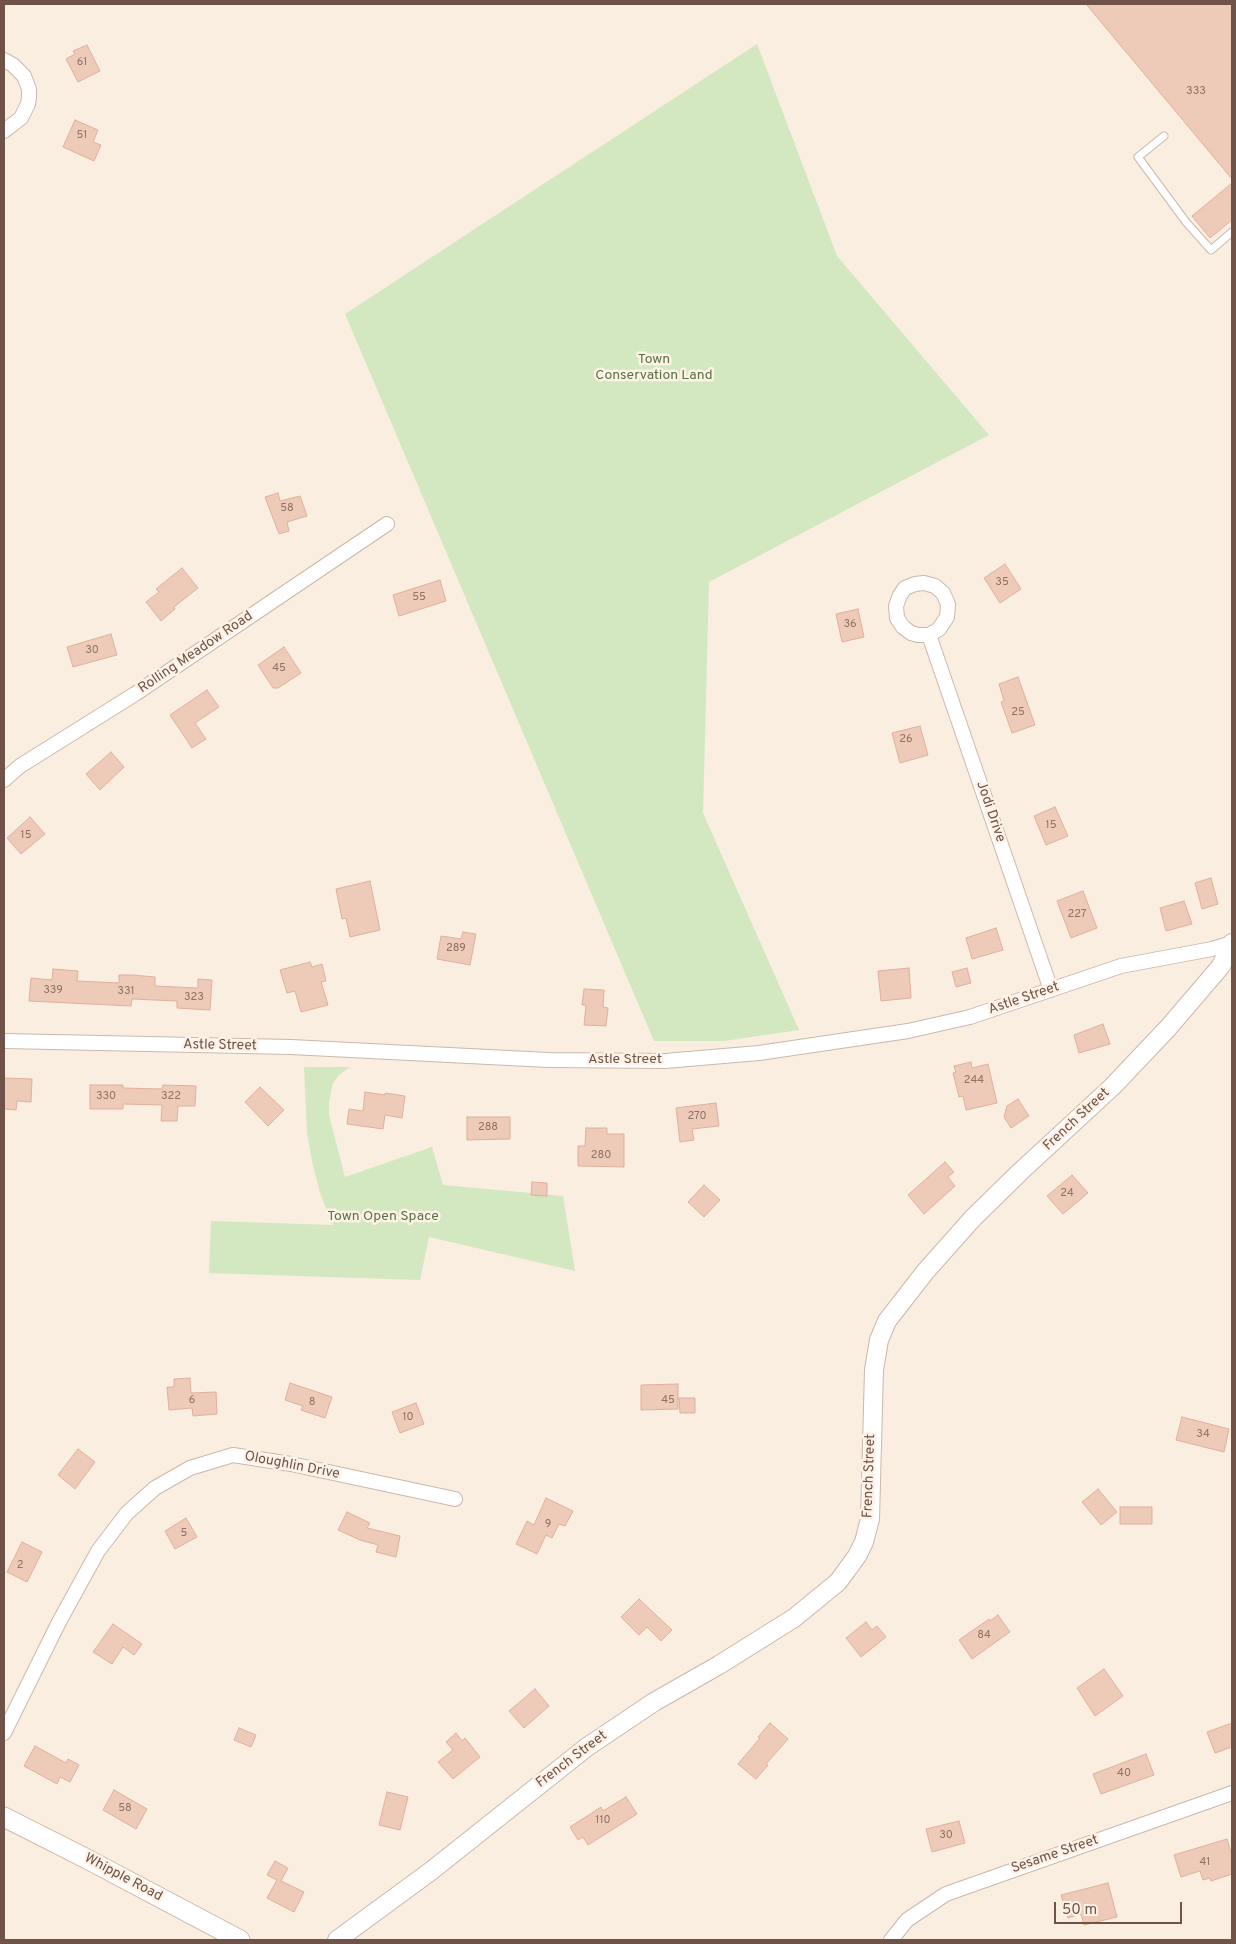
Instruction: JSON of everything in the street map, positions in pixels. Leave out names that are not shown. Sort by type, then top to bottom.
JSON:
[{"type":"main road","name":"Whipple Road","points":[[4,1817],[240,1940]]},
{"type":"street","points":[[4,60],[13,65],[24,76],[27,82],[29,97],[22,118],[4,130]]},
{"type":"street","name":"Rolling Meadow Road","points":[[4,780],[20,766],[135,694],[387,524]]},
{"type":"street","name":"Jodi Drive","points":[[929,634],[1051,990]]},
{"type":"street","name":"Astle Street","points":[[4,1041],[291,1048],[548,1060],[665,1061],[759,1053],[908,1031],[970,1017],[1121,966],[1206,950],[1232,943]]},
{"type":"street","name":"French Street","points":[[336,1940],[431,1871],[587,1747],[654,1702],[794,1618],[838,1582],[860,1549],[870,1519],[874,1370],[879,1340],[887,1321],[925,1272],[973,1218],[1112,1087],[1168,1028],[1221,966],[1232,943]]},
{"type":"street","name":"Oloughlin Drive","points":[[4,1734],[59,1622],[98,1551],[127,1513],[155,1488],[190,1468],[233,1455],[290,1464],[455,1499]]},
{"type":"street","name":"Sesame Street","points":[[891,1940],[907,1920],[946,1894],[1232,1793]]},
{"type":"lane","points":[[1164,136],[1138,157],[1186,222],[1211,250],[1232,232]]},
{"type":"green space","name":"Town Conservation Land","points":[[757,44],[837,256],[989,435],[709,582],[703,813],[799,1030],[724,1041],[654,1041],[345,314]]},
{"type":"green space","name":"Town Open Space","points":[[304,1067],[350,1067],[339,1075],[333,1083],[329,1102],[329,1115],[345,1177],[432,1147],[443,1185],[563,1196],[575,1271],[429,1237],[420,1280],[209,1273],[211,1221],[333,1225],[321,1196],[313,1166],[307,1133]]},
{"type":"building","points":[[1086,4],[1232,4],[1232,179]]},
{"type":"building","points":[[87,45],[100,71],[78,82],[66,59],[75,54],[73,51]]},
{"type":"building","points":[[75,120],[98,130],[93,142],[101,145],[94,161],[63,147]]},
{"type":"building","points":[[1232,183],[1232,220],[1210,238],[1192,216]]},
{"type":"building","points":[[278,493],[280,501],[300,496],[307,516],[287,522],[289,531],[279,534],[265,497]]},
{"type":"building","points":[[1005,564],[1021,589],[1000,603],[984,578]]},
{"type":"building","points":[[182,568],[198,588],[174,607],[175,609],[161,621],[146,602],[159,592],[156,589]]},
{"type":"building","points":[[440,580],[446,601],[399,616],[393,595]]},
{"type":"building","points":[[858,609],[864,637],[842,642],[836,614]]},
{"type":"building","points":[[111,634],[117,655],[73,667],[67,647]]},
{"type":"building","points":[[284,647],[301,673],[278,688],[273,688],[258,665]]},
{"type":"building","points":[[1018,677],[1035,725],[1012,733],[1001,702],[1004,701],[999,684]]},
{"type":"building","points":[[207,690],[219,707],[195,723],[206,739],[192,748],[170,715]]},
{"type":"building","points":[[920,726],[928,755],[900,763],[892,733]]},
{"type":"building","points":[[111,752],[124,767],[100,790],[86,774]]},
{"type":"building","points":[[1055,807],[1068,836],[1046,845],[1034,816]]},
{"type":"building","points":[[30,817],[45,834],[21,854],[7,838]]},
{"type":"building","points":[[1211,878],[1218,904],[1202,909],[1195,883]]},
{"type":"building","points":[[370,881],[380,930],[350,937],[346,918],[342,919],[336,889]]},
{"type":"building","points":[[1083,891],[1097,928],[1071,938],[1057,901]]},
{"type":"building","points":[[1184,901],[1192,924],[1166,931],[1160,908]]},
{"type":"building","points":[[996,928],[1003,950],[972,959],[966,938]]},
{"type":"building","points":[[463,932],[476,934],[470,965],[437,959],[441,936],[461,939]]},
{"type":"building","points":[[310,962],[312,967],[322,964],[326,981],[321,982],[328,1005],[301,1012],[295,991],[287,993],[280,970]]},
{"type":"building","points":[[909,968],[911,998],[881,1001],[878,971]]},
{"type":"building","points":[[967,968],[971,983],[956,987],[952,972]]},
{"type":"building","points":[[53,969],[78,971],[77,981],[119,983],[119,975],[133,975],[155,977],[155,986],[198,988],[198,979],[212,980],[210,1010],[177,1008],[177,1001],[132,999],[131,1006],[29,1001],[31,978],[52,980]]},
{"type":"building","points":[[584,989],[604,990],[603,1007],[608,1008],[606,1026],[584,1025],[586,1005],[582,1005]]},
{"type":"building","points":[[1103,1024],[1110,1044],[1079,1053],[1074,1035]]},
{"type":"building","points":[[971,1062],[972,1068],[988,1064],[997,1103],[966,1110],[963,1096],[959,1097],[953,1073],[956,1072],[954,1066]]},
{"type":"building","points":[[4,1078],[32,1079],[31,1102],[17,1101],[16,1110],[4,1109]]},
{"type":"building","points":[[90,1085],[123,1085],[123,1088],[162,1089],[163,1085],[196,1086],[195,1106],[178,1106],[177,1121],[161,1121],[162,1105],[123,1104],[123,1109],[90,1109]]},
{"type":"building","points":[[260,1087],[284,1110],[268,1126],[245,1102]]},
{"type":"building","points":[[365,1092],[405,1096],[402,1118],[385,1115],[383,1129],[347,1124],[349,1109],[363,1111]]},
{"type":"building","points":[[1018,1099],[1029,1116],[1011,1128],[1004,1117],[1007,1106]]},
{"type":"building","points":[[716,1103],[719,1126],[692,1129],[694,1140],[680,1142],[676,1108]]},
{"type":"building","points":[[467,1117],[510,1117],[510,1139],[467,1140]]},
{"type":"building","points":[[586,1128],[607,1128],[607,1134],[624,1134],[624,1167],[578,1166],[578,1146],[585,1146]]},
{"type":"building","points":[[945,1162],[954,1172],[948,1177],[955,1186],[924,1214],[908,1195]]},
{"type":"building","points":[[1072,1175],[1088,1193],[1063,1214],[1047,1196]]},
{"type":"building","points":[[532,1182],[547,1183],[547,1196],[531,1195]]},
{"type":"building","points":[[704,1185],[720,1200],[704,1217],[688,1202]]},
{"type":"building","points":[[190,1378],[191,1393],[216,1392],[217,1414],[193,1416],[192,1408],[169,1410],[167,1387],[174,1387],[174,1379]]},
{"type":"building","points":[[290,1383],[332,1397],[325,1418],[301,1410],[303,1406],[285,1400]]},
{"type":"building","points":[[678,1384],[678,1409],[641,1410],[641,1385]]},
{"type":"building","points":[[679,1398],[695,1398],[695,1413],[680,1413]]},
{"type":"building","points":[[416,1403],[424,1424],[400,1433],[392,1412]]},
{"type":"building","points":[[1182,1417],[1229,1429],[1224,1452],[1176,1440]]},
{"type":"building","points":[[78,1449],[95,1462],[75,1489],[58,1475]]},
{"type":"building","points":[[1098,1489],[1117,1512],[1101,1525],[1082,1502]]},
{"type":"building","points":[[546,1498],[573,1511],[565,1526],[559,1524],[552,1538],[546,1535],[537,1554],[516,1544],[527,1521],[534,1525]]},
{"type":"building","points":[[1120,1507],[1152,1507],[1152,1524],[1120,1524]]},
{"type":"building","points":[[347,1512],[370,1523],[367,1528],[400,1536],[396,1557],[376,1552],[378,1545],[360,1540],[338,1530]]},
{"type":"building","points":[[186,1518],[197,1537],[175,1549],[165,1531]]},
{"type":"building","points":[[22,1542],[42,1552],[27,1582],[7,1572]]},
{"type":"building","points":[[639,1599],[672,1630],[661,1641],[647,1627],[639,1635],[621,1617]]},
{"type":"building","points":[[998,1615],[1010,1632],[972,1659],[959,1640]]},
{"type":"building","points":[[866,1622],[872,1630],[877,1626],[886,1637],[861,1657],[846,1638]]},
{"type":"building","points":[[113,1624],[142,1644],[134,1655],[123,1647],[112,1664],[93,1652]]},
{"type":"building","points":[[1104,1669],[1123,1696],[1095,1716],[1077,1688]]},
{"type":"building","points":[[535,1689],[549,1706],[524,1728],[509,1711]]},
{"type":"building","points":[[770,1723],[788,1739],[766,1764],[768,1765],[756,1779],[738,1764]]},
{"type":"building","points":[[1232,1723],[1232,1747],[1215,1753],[1207,1732]]},
{"type":"building","points":[[239,1728],[256,1735],[251,1747],[234,1740]]},
{"type":"building","points":[[456,1733],[462,1741],[465,1738],[480,1757],[453,1779],[438,1762],[453,1750],[446,1742]]},
{"type":"building","points":[[35,1746],[66,1763],[68,1759],[79,1765],[70,1782],[60,1777],[57,1784],[24,1766]]},
{"type":"building","points":[[1146,1754],[1154,1775],[1101,1794],[1093,1774]]},
{"type":"building","points":[[114,1790],[147,1809],[136,1829],[103,1810]]},
{"type":"building","points":[[387,1792],[408,1797],[400,1830],[379,1825]]},
{"type":"building","points":[[626,1797],[637,1814],[588,1845],[583,1837],[578,1840],[570,1827],[601,1807],[603,1811]]},
{"type":"building","points":[[959,1821],[965,1843],[932,1852],[926,1829]]},
{"type":"building","points":[[1227,1839],[1232,1856],[1232,1874],[1211,1881],[1210,1878],[1203,1880],[1200,1871],[1181,1877],[1174,1855]]},
{"type":"building","points":[[275,1861],[288,1868],[281,1881],[304,1892],[294,1912],[267,1898],[277,1880],[267,1875]]},
{"type":"building","points":[[1108,1883],[1117,1917],[1084,1925],[1081,1914],[1068,1918],[1061,1895]]}]
